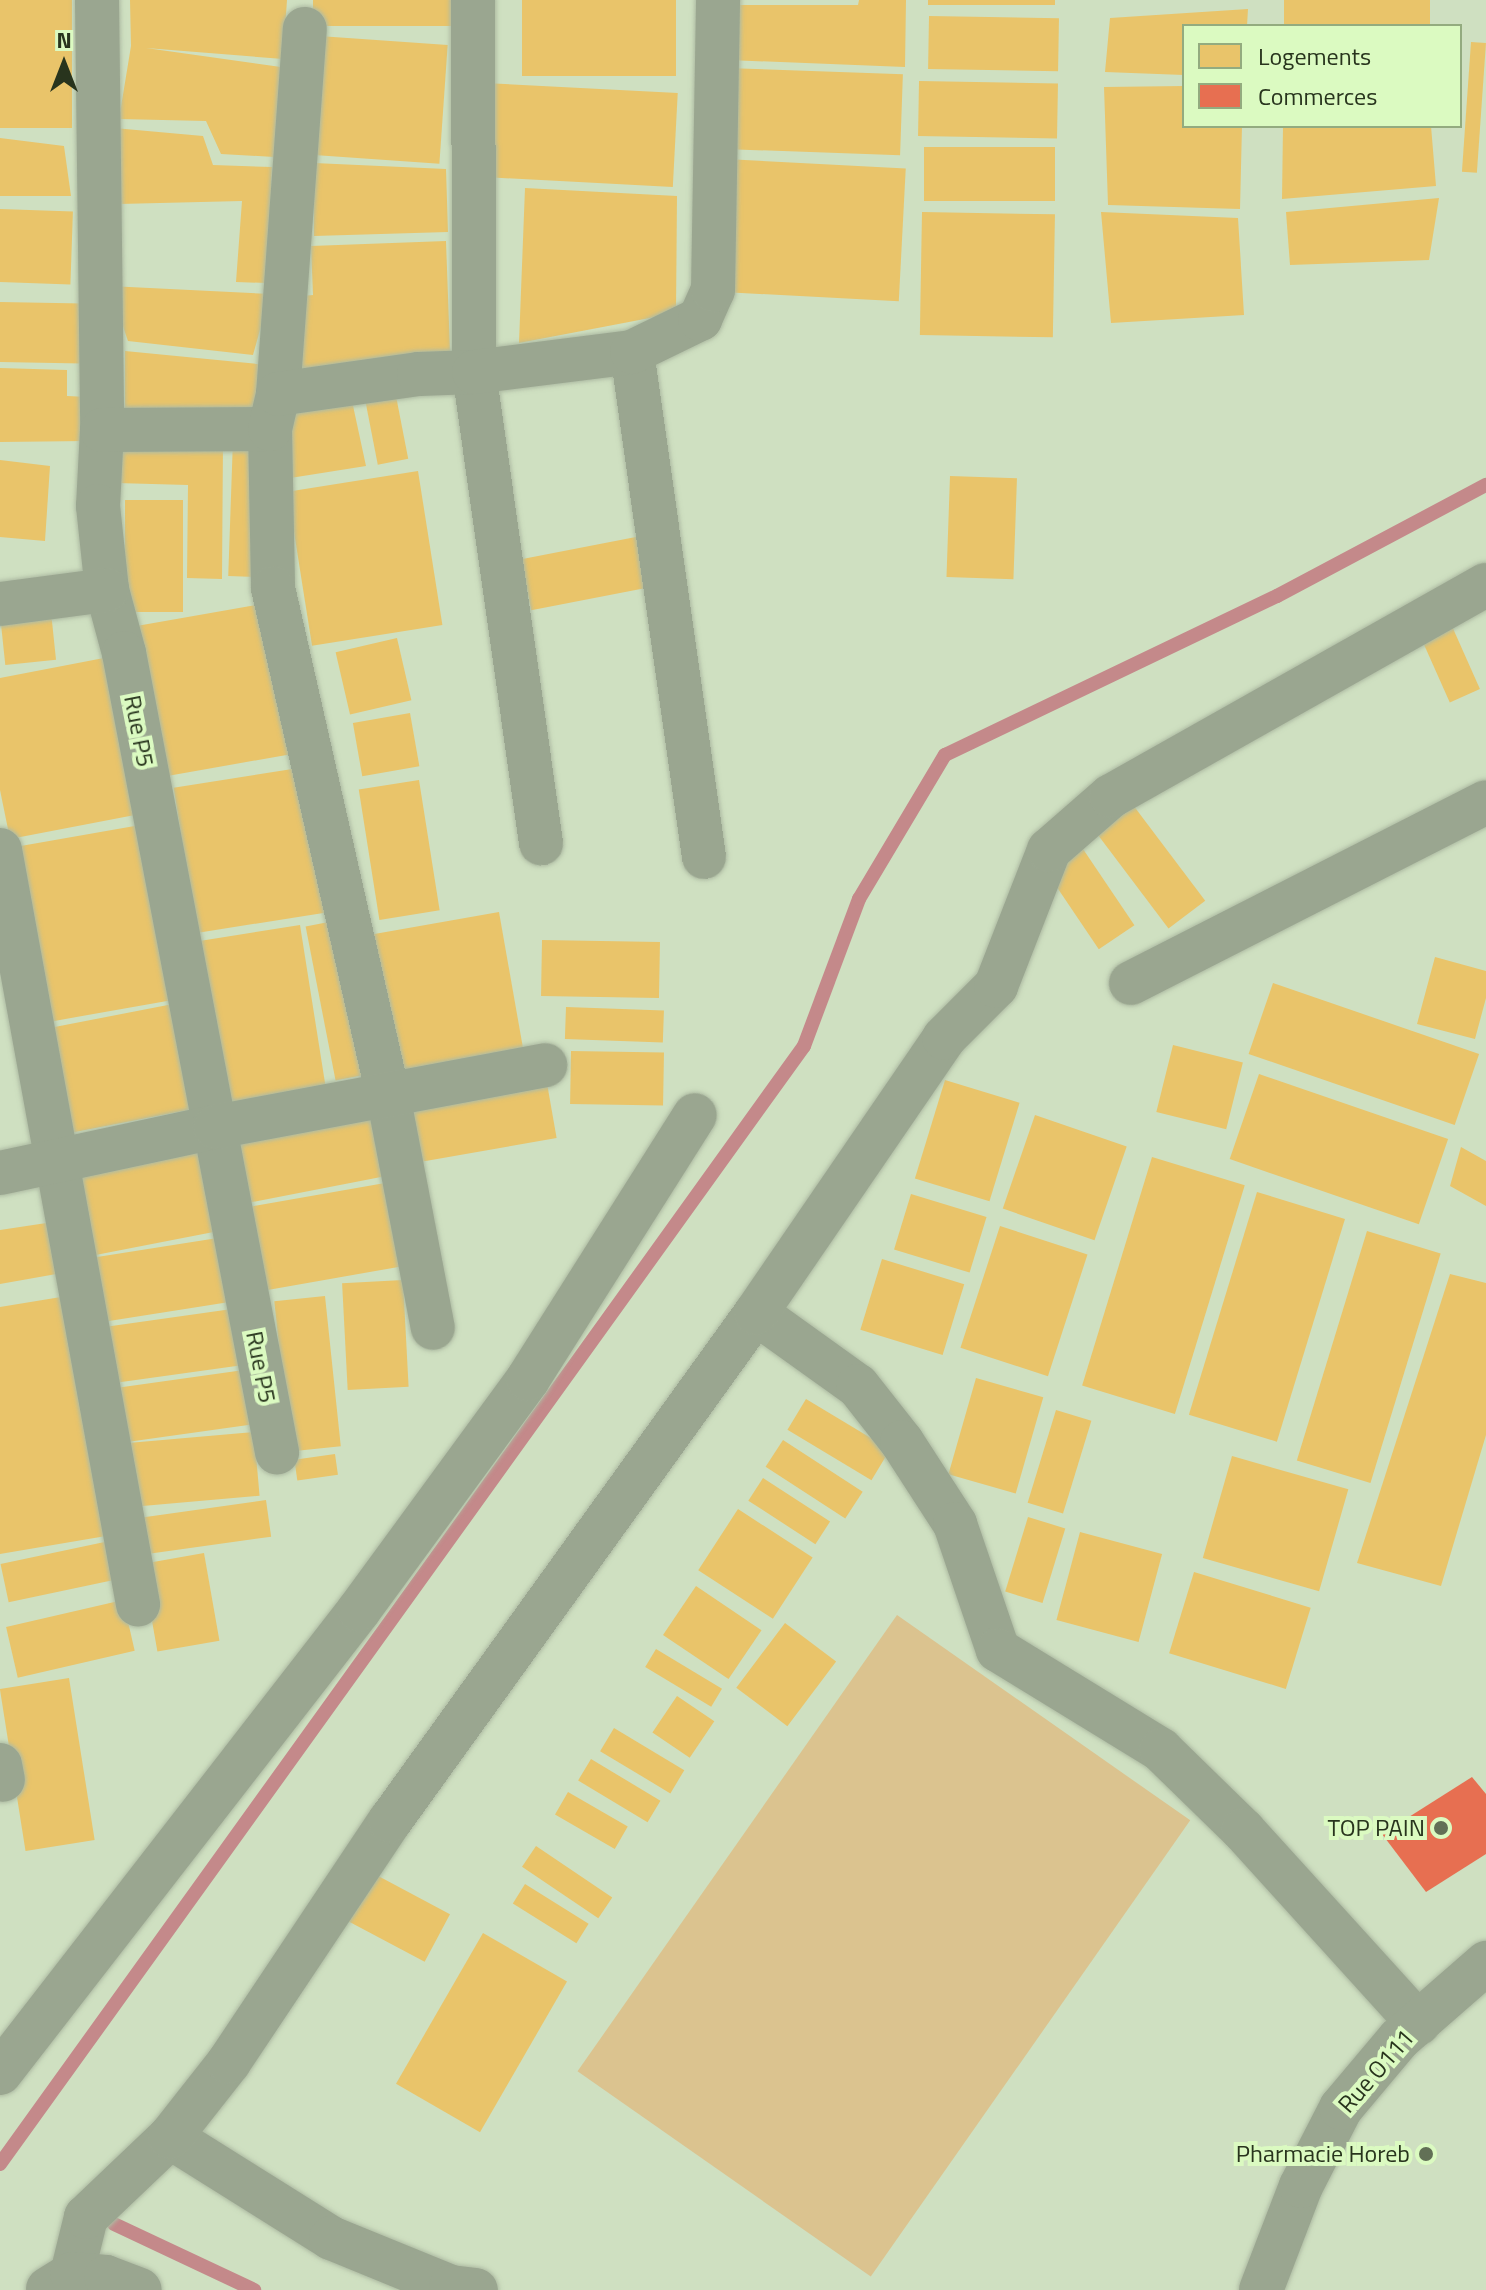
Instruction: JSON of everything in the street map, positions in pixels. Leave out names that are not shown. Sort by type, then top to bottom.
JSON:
[{"type":"street","name":"Rue P5","points":[[97,0],[102,430],[98,506],[107,590],[124,653],[277,1452]]},
{"type":"street","points":[[473,0],[474,372],[541,843]]},
{"type":"street","points":[[102,430],[274,412],[419,374],[474,372],[632,352],[700,319],[713,290],[718,0]]},
{"type":"street","points":[[305,29],[274,412],[273,588],[388,1095],[433,1328]]},
{"type":"street","points":[[632,352],[704,857]]},
{"type":"street","points":[[140,2290],[106,2277],[59,2282],[86,2217],[170,2137],[229,2062],[390,1821],[756,1313],[944,1038],[996,986],[1049,850],[1111,796],[1486,585]]},
{"type":"street","points":[[0,604],[107,590]]},
{"type":"street","points":[[1131,983],[1486,802]]},
{"type":"street","points":[[0,850],[138,1604]]},
{"type":"street","points":[[0,1173],[215,1127],[545,1065]]},
{"type":"street","points":[[0,2073],[359,1610],[528,1379],[695,1115]]},
{"type":"street","points":[[756,1313],[858,1386],[902,1442],[955,1524],[998,1650],[1161,1750],[1243,1830],[1418,2023]]},
{"type":"street","name":"Rue O111","points":[[1261,2290],[1301,2186],[1341,2108],[1399,2039],[1486,1963]]},
{"type":"street","points":[[170,2137],[331,2238],[451,2287],[476,2290]]},
{"type":"shaded area","points":[[897,1615],[1190,1820],[871,2277],[578,2071]]},
{"type":"building: Logements","points":[[0,0],[72,0],[72,128],[0,128]]},
{"type":"building: Logements","points":[[130,0],[287,0],[283,59],[146,48],[288,68],[274,157],[221,154],[206,121],[119,119],[131,46]]},
{"type":"building: Logements","points":[[313,0],[451,0],[451,26],[313,26]]},
{"type":"building: Logements","points":[[522,0],[676,0],[676,76],[522,76]]},
{"type":"building: Logements","points":[[859,0],[906,0],[905,67],[728,60],[728,5],[858,5]]},
{"type":"building: Logements","points":[[928,0],[1055,0],[1055,5],[928,5]]},
{"type":"building: Logements","points":[[1284,0],[1430,0],[1430,24],[1284,24]]},
{"type":"building: Logements","points":[[1248,9],[1247,24],[1182,24],[1182,75],[1105,72],[1110,18]]},
{"type":"building: Logements","points":[[929,16],[1059,18],[1058,71],[928,69]]},
{"type":"building: Logements","points":[[319,36],[448,45],[439,164],[311,155]]},
{"type":"building: Logements","points":[[1471,42],[1486,43],[1477,173],[1462,172]]},
{"type":"building: Logements","points":[[726,68],[903,74],[900,155],[723,149]]},
{"type":"building: Logements","points":[[919,81],[1058,83],[1057,138],[918,136]]},
{"type":"building: Logements","points":[[485,83],[678,93],[673,187],[480,177]]},
{"type":"building: Logements","points":[[1182,86],[1182,128],[1242,128],[1240,209],[1108,205],[1104,87]]},
{"type":"building: Logements","points":[[114,128],[203,136],[213,165],[272,167],[267,283],[236,282],[242,201],[119,204]]},
{"type":"building: Logements","points":[[1283,128],[1431,128],[1436,186],[1282,199]]},
{"type":"building: Logements","points":[[0,138],[64,146],[71,196],[0,196]]},
{"type":"building: Logements","points":[[924,147],[1055,147],[1055,201],[924,201]]},
{"type":"building: Logements","points":[[725,159],[906,168],[899,301],[718,292]]},
{"type":"building: Logements","points":[[314,163],[446,169],[448,232],[314,236]]},
{"type":"building: Logements","points":[[525,188],[677,196],[676,313],[519,343]]},
{"type":"building: Logements","points":[[1439,198],[1429,260],[1290,265],[1286,212]]},
{"type":"building: Logements","points":[[0,209],[73,212],[70,285],[0,282]]},
{"type":"building: Logements","points":[[922,212],[1055,214],[1053,337],[920,335]]},
{"type":"building: Logements","points":[[1101,212],[1238,218],[1244,315],[1111,323]]},
{"type":"building: Logements","points":[[446,241],[450,351],[294,375],[293,297],[313,295],[311,246]]},
{"type":"building: Logements","points":[[109,286],[270,294],[253,355],[128,341]]},
{"type":"building: Logements","points":[[0,302],[83,303],[82,363],[0,362]]},
{"type":"building: Logements","points":[[125,351],[268,365],[262,408],[125,409]]},
{"type":"building: Logements","points":[[0,368],[67,370],[67,396],[88,397],[87,441],[0,442]]},
{"type":"building: Logements","points":[[396,396],[408,459],[378,465],[366,402]]},
{"type":"building: Logements","points":[[352,401],[366,466],[284,479],[283,413]]},
{"type":"building: Logements","points":[[117,437],[223,441],[222,579],[187,578],[188,485],[116,483]]},
{"type":"building: Logements","points":[[233,439],[263,440],[258,577],[228,576]]},
{"type":"building: Logements","points":[[0,460],[50,466],[45,541],[0,537]]},
{"type":"building: Logements","points":[[418,471],[442,625],[312,646],[288,492]]},
{"type":"building: Logements","points":[[950,476],[1017,478],[1013,579],[946,577]]},
{"type":"building: Logements","points":[[125,500],[183,500],[183,612],[125,612]]},
{"type":"building: Logements","points":[[641,536],[651,587],[531,610],[521,559]]},
{"type":"building: Logements","points":[[267,603],[294,754],[165,776],[138,626]]},
{"type":"building: Logements","points":[[51,612],[56,660],[5,665],[0,617]]},
{"type":"building: Logements","points":[[1447,615],[1480,689],[1450,702],[1417,628]]},
{"type":"building: Logements","points":[[397,638],[411,700],[350,715],[336,652]]},
{"type":"building: Logements","points":[[109,657],[140,814],[10,839],[0,790],[0,678]]},
{"type":"building: Logements","points":[[410,713],[419,766],[362,776],[353,723]]},
{"type":"building: Logements","points":[[305,767],[328,912],[197,933],[174,788]]},
{"type":"building: Logements","points":[[419,780],[440,910],[379,920],[359,790]]},
{"type":"building: Logements","points":[[1130,801],[1205,901],[1168,929],[1093,829]]},
{"type":"building: Logements","points":[[146,824],[177,999],[46,1022],[15,847]]},
{"type":"building: Logements","points":[[1083,849],[1134,925],[1099,949],[1047,873]]},
{"type":"building: Logements","points":[[499,912],[523,1050],[387,1074],[363,936]]},
{"type":"building: Logements","points":[[339,920],[369,1074],[336,1081],[306,926]]},
{"type":"building: Logements","points":[[300,925],[326,1088],[227,1104],[201,941]]},
{"type":"building: Logements","points":[[542,940],[660,942],[659,998],[541,996]]},
{"type":"building: Logements","points":[[1435,957],[1486,971],[1486,998],[1475,1039],[1417,1024]]},
{"type":"building: Logements","points":[[1273,983],[1479,1054],[1455,1125],[1249,1054]]},
{"type":"building: Logements","points":[[173,1004],[193,1109],[65,1134],[44,1029]]},
{"type":"building: Logements","points":[[566,1007],[664,1010],[663,1042],[565,1039]]},
{"type":"building: Logements","points":[[1173,1045],[1243,1062],[1226,1129],[1156,1112]]},
{"type":"building: Logements","points":[[571,1051],[664,1053],[663,1106],[570,1104]]},
{"type":"building: Logements","points":[[545,1072],[557,1138],[413,1163],[401,1097]]},
{"type":"building: Logements","points":[[1259,1074],[1448,1139],[1419,1224],[1230,1159]]},
{"type":"building: Logements","points":[[945,1080],[1020,1103],[989,1201],[915,1178]]},
{"type":"building: Logements","points":[[374,1107],[387,1176],[245,1203],[232,1135]]},
{"type":"building: Logements","points":[[1035,1115],[1127,1147],[1094,1240],[1003,1209]]},
{"type":"building: Logements","points":[[205,1140],[223,1230],[93,1255],[75,1165]]},
{"type":"building: Logements","points":[[1461,1147],[1486,1161],[1486,1206],[1450,1186]]},
{"type":"building: Logements","points":[[1152,1157],[1245,1185],[1175,1414],[1082,1386]]},
{"type":"building: Logements","points":[[385,1183],[400,1267],[265,1290],[250,1207]]},
{"type":"building: Logements","points":[[1257,1192],[1345,1219],[1277,1442],[1189,1415]]},
{"type":"building: Logements","points":[[911,1194],[987,1217],[970,1273],[894,1249]]},
{"type":"building: Logements","points":[[53,1222],[62,1273],[0,1284],[0,1230]]},
{"type":"building: Logements","points":[[1000,1226],[1087,1254],[1048,1376],[960,1348]]},
{"type":"building: Logements","points":[[1367,1231],[1441,1254],[1370,1483],[1297,1461]]},
{"type":"building: Logements","points":[[224,1237],[234,1301],[98,1323],[88,1259]]},
{"type":"building: Logements","points":[[882,1259],[964,1284],[943,1355],[860,1330]]},
{"type":"building: Logements","points":[[1450,1274],[1486,1283],[1486,1435],[1441,1586],[1357,1563]]},
{"type":"building: Logements","points":[[403,1280],[409,1387],[348,1390],[342,1283]]},
{"type":"building: Logements","points":[[67,1296],[106,1536],[0,1554],[0,1307]]},
{"type":"building: Logements","points":[[325,1296],[341,1446],[290,1452],[274,1301]]},
{"type":"building: Logements","points":[[239,1308],[247,1364],[114,1383],[106,1327]]},
{"type":"building: Logements","points":[[244,1370],[252,1424],[120,1443],[112,1389]]},
{"type":"building: Logements","points":[[976,1378],[1043,1397],[1016,1493],[948,1474]]},
{"type":"building: Logements","points":[[806,1399],[890,1449],[871,1480],[787,1430]]},
{"type":"building: Logements","points":[[1056,1410],[1091,1421],[1063,1514],[1028,1503]]},
{"type":"building: Logements","points":[[254,1432],[260,1496],[131,1507],[125,1443]]},
{"type":"building: Logements","points":[[783,1440],[863,1492],[845,1519],[766,1467]]},
{"type":"building: Logements","points":[[335,1454],[338,1475],[297,1481],[294,1460]]},
{"type":"building: Logements","points":[[1232,1456],[1348,1489],[1319,1591],[1203,1558]]},
{"type":"building: Logements","points":[[763,1478],[830,1522],[815,1544],[748,1501]]},
{"type":"building: Logements","points":[[266,1500],[271,1537],[138,1555],[133,1519]]},
{"type":"building: Logements","points":[[738,1509],[813,1557],[773,1619],[698,1570]]},
{"type":"building: Logements","points":[[1028,1517],[1065,1528],[1042,1603],[1005,1592]]},
{"type":"building: Logements","points":[[1080,1532],[1162,1554],[1139,1642],[1056,1620]]},
{"type":"building: Logements","points":[[114,1540],[122,1578],[9,1602],[1,1564]]},
{"type":"building: Logements","points":[[204,1553],[219,1641],[157,1652],[142,1564]]},
{"type":"building: Logements","points":[[1194,1572],[1311,1608],[1286,1689],[1169,1653]]},
{"type":"building: Logements","points":[[696,1586],[761,1630],[729,1679],[663,1635]]},
{"type":"building: Logements","points":[[123,1600],[135,1651],[18,1678],[6,1627]]},
{"type":"building: Logements","points":[[785,1623],[836,1662],[787,1726],[736,1688]]},
{"type":"building: Logements","points":[[656,1649],[722,1689],[711,1707],[645,1667]]},
{"type":"building: Logements","points":[[69,1678],[95,1840],[26,1851],[0,1689]]},
{"type":"building: Logements","points":[[677,1696],[714,1721],[690,1758],[652,1732]]},
{"type":"building: Logements","points":[[614,1728],[684,1770],[670,1793],[600,1751]]},
{"type":"building: Logements","points":[[591,1759],[660,1801],[648,1822],[578,1780]]},
{"type":"building: Logements","points":[[568,1792],[628,1826],[615,1849],[555,1815]]},
{"type":"building: Logements","points":[[536,1846],[612,1897],[598,1918],[522,1867]]},
{"type":"building: Logements","points":[[367,1870],[450,1914],[425,1962],[342,1918]]},
{"type":"building: Logements","points":[[525,1884],[589,1924],[576,1943],[513,1904]]},
{"type":"building: Logements","points":[[483,1933],[567,1982],[480,2132],[396,2084]]},
{"type":"building: Commerces","points":[[1472,1777],[1486,1794],[1486,1854],[1426,1892],[1382,1834]]},
{"type":"waterway","points":[[0,2164],[804,1046],[859,899],[945,755],[1277,596],[1486,485]]},
{"type":"waterway","points":[[114,2224],[254,2290]]},
{"type":"place","name":"TOP PAIN","points":[[1441,1828]]},
{"type":"place","name":"Pharmacie Horeb","points":[[1426,2154]]}]
